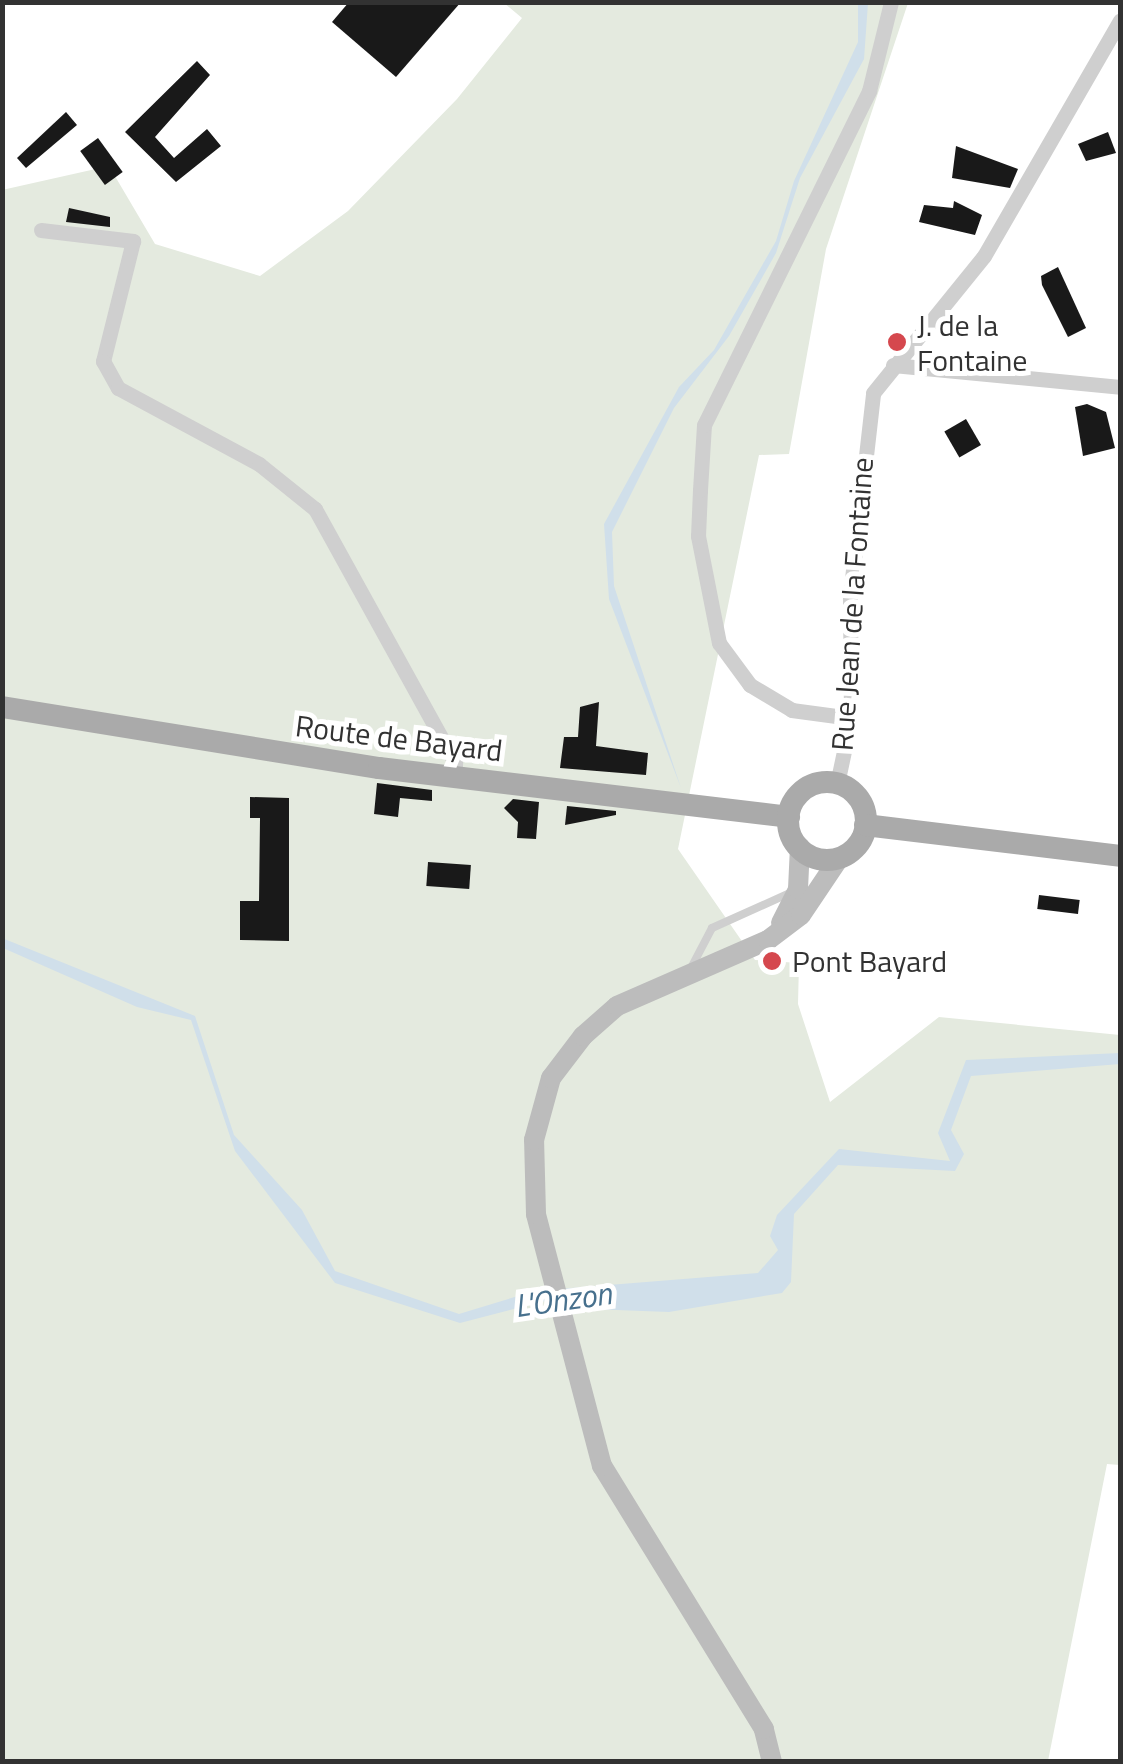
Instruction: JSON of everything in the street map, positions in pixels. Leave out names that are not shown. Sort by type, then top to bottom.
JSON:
[{"type":"main road","name":"Route de Bayard","points":[[2,706],[455,777],[789,817]]},
{"type":"main road","points":[[768,940],[798,889],[800,847],[789,817],[810,786],[837,784],[860,798],[865,825],[861,842],[838,860],[801,915],[768,940],[644,992],[583,1036],[551,1078],[534,1140],[536,1214],[602,1466],[764,1729],[772,1762]]},
{"type":"main road","points":[[865,825],[1120,856]]},
{"type":"main road","points":[[800,847],[838,860]]},
{"type":"street","points":[[851,718],[792,710],[750,685],[719,643],[698,536],[700,490],[704,425],[869,90],[892,2]]},
{"type":"street","name":"Rue Jean de la Fontaine","points":[[837,784],[851,718],[859,468],[873,393],[984,256],[1120,20]]},
{"type":"street","points":[[41,230],[133,240],[104,361],[118,388],[259,464],[314,509],[455,762],[455,777]]},
{"type":"street","points":[[893,365],[1120,387]]},
{"type":"lane","points":[[686,974],[712,928],[798,889]]},
{"type":"shaded area","points":[[504,3],[908,3],[826,249],[789,454],[759,455],[678,849],[755,960],[799,963],[798,1004],[830,1102],[939,1017],[1120,1035],[1120,1465],[1107,1464],[1048,1761],[3,1761],[2,190],[109,166],[155,244],[260,276],[348,211],[457,99],[522,18]]},
{"type":"water","points":[[858,3],[868,3],[864,59],[800,178],[776,253],[729,336],[674,408],[612,532],[614,586],[681,788],[609,599],[604,524],[679,387],[714,350],[776,241],[794,181],[858,42]]},
{"type":"water","points":[[2,938],[195,1016],[234,1135],[302,1210],[335,1271],[459,1314],[541,1289],[545,1301],[460,1323],[335,1283],[235,1151],[191,1020],[137,1007],[3,948]]},
{"type":"water","name":"L'Onzon","points":[[1120,1053],[1120,1064],[971,1076],[951,1130],[964,1154],[955,1171],[838,1165],[794,1214],[791,1282],[782,1293],[669,1312],[564,1308],[559,1289],[758,1273],[778,1250],[770,1236],[777,1215],[839,1149],[950,1161],[938,1133],[966,1060]]},
{"type":"building","points":[[349,2],[461,2],[396,77],[332,22]]},
{"type":"building","points":[[197,61],[210,75],[155,137],[174,158],[207,129],[221,146],[176,182],[125,132]]},
{"type":"building","points":[[66,112],[77,125],[26,168],[17,158]]},
{"type":"building","points":[[1108,132],[1116,153],[1086,161],[1078,144]]},
{"type":"building","points":[[98,138],[123,172],[105,185],[80,151]]},
{"type":"building","points":[[956,146],[1018,169],[1010,188],[952,178]]},
{"type":"building","points":[[954,201],[982,215],[975,235],[919,222],[924,205],[953,208]]},
{"type":"building","points":[[69,208],[110,217],[110,227],[66,222]]},
{"type":"building","points":[[1058,267],[1086,328],[1068,337],[1042,285],[1041,276]]},
{"type":"building","points":[[1087,404],[1106,412],[1115,448],[1083,456],[1075,407]]},
{"type":"building","points":[[966,419],[981,445],[959,457],[944,432]]},
{"type":"building","points":[[599,702],[596,746],[648,753],[646,775],[560,768],[564,737],[578,737],[580,707]]},
{"type":"building","points":[[377,783],[432,790],[432,801],[400,798],[398,817],[374,814]]},
{"type":"building","points":[[250,797],[289,798],[289,941],[240,940],[240,901],[259,901],[260,818],[250,818]]},
{"type":"building","points":[[513,799],[539,802],[536,839],[517,838],[518,822],[504,808]]},
{"type":"building","points":[[567,806],[616,811],[616,815],[565,825]]},
{"type":"building","points":[[428,862],[471,865],[469,889],[426,886]]},
{"type":"building","points":[[1039,895],[1080,900],[1078,914],[1037,909]]},
{"type":"place","name":"J. de la Fontaine","points":[[897,342]]},
{"type":"place","name":"Pont Bayard","points":[[772,961]]}]
